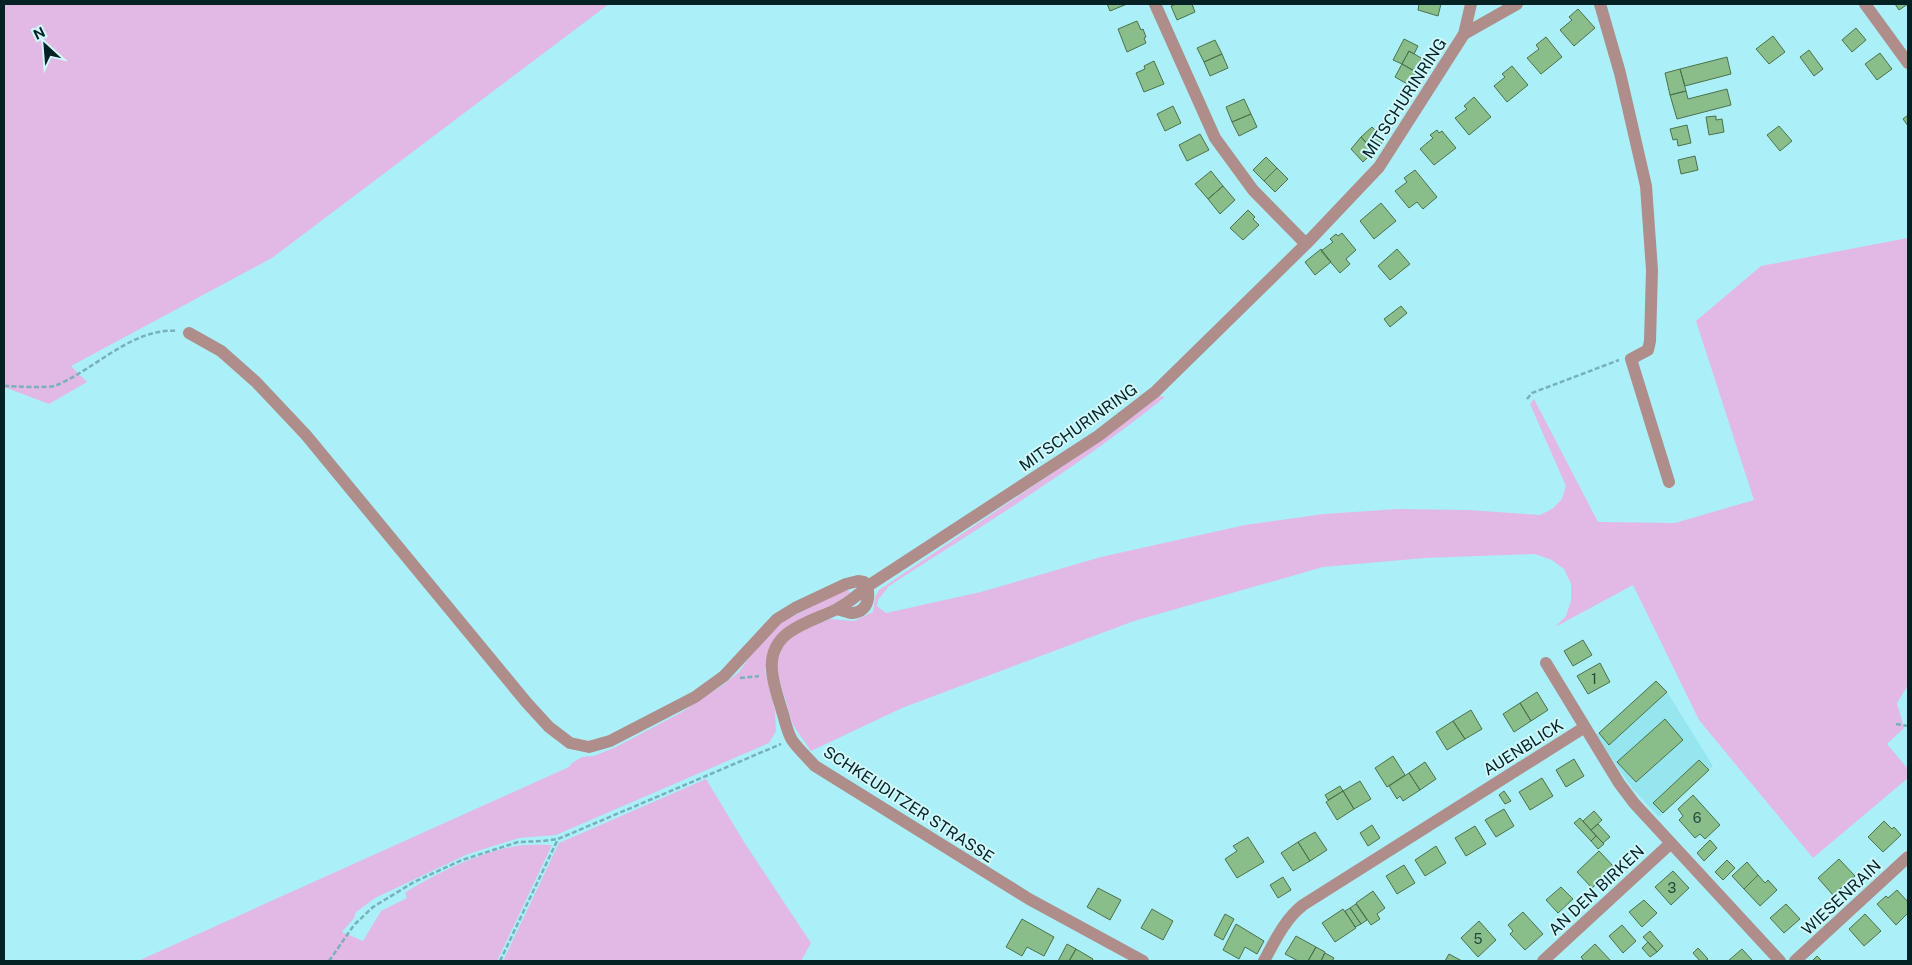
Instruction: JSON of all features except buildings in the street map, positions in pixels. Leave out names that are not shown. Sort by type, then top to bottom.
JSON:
[{"type":"street","points":[[1155,4],[1214,138],[1253,190],[1306,244]]},
{"type":"street","name":"MITSCHURINRING","points":[[868,586],[1098,436],[1126,416],[1154,392],[1306,244],[1388,156],[1464,34],[1471,4]]},
{"type":"street","points":[[1464,34],[1517,4]]},
{"type":"street","points":[[1600,4],[1620,73],[1646,186],[1652,270],[1650,341],[1648,350],[1631,359],[1669,482]]},
{"type":"street","points":[[1865,4],[1908,63]]},
{"type":"street","points":[[189,332],[221,350],[256,382],[299,428],[528,703],[549,727],[570,742],[589,748],[610,741],[695,697],[724,676],[777,619],[795,608],[846,584],[858,581],[864,582],[868,586]]},
{"type":"street","name":"SCHKEUDITZER STRASSE","points":[[868,586],[837,609],[801,625],[781,639],[774,652],[771,672],[792,740],[816,766],[1029,899],[1142,961]]},
{"type":"street","points":[[1546,663],[1585,727]]},
{"type":"street","name":"AUENBLICK","points":[[1264,961],[1285,922],[1303,905],[1585,727],[1619,783],[1634,803],[1780,961]]},
{"type":"street","name":"AN DEN BIRKEN","points":[[1544,961],[1671,843]]},
{"type":"street","name":"WIESENRAIN","points":[[1795,961],[1908,857]]},
{"type":"path","points":[[4,386],[55,386],[134,340],[164,330],[189,332]]},
{"type":"path","points":[[1527,398],[1532,393],[1618,360],[1631,359]]},
{"type":"path","points":[[724,676],[751,678],[771,672]]},
{"type":"path","points":[[1896,724],[1908,726]]},
{"type":"path","points":[[329,960],[354,925],[373,907],[414,882],[462,860],[518,842],[558,839],[792,740]]},
{"type":"path","points":[[500,961],[558,839]]},
{"type":"shaded area","points":[[4,4],[609,4],[272,258],[71,366],[87,382],[49,404],[4,387]]},
{"type":"shaded area","points":[[1908,238],[1908,685],[1897,703],[1904,728],[1887,744],[1908,769],[1908,778],[1813,858],[1699,720],[1633,585],[1555,627],[1566,616],[1571,601],[1571,584],[1564,569],[1552,560],[1535,554],[1425,558],[1323,567],[1134,621],[902,708],[811,751],[793,725],[779,679],[777,664],[785,642],[794,634],[830,619],[854,621],[873,612],[875,597],[879,590],[1097,443],[1159,396],[1165,397],[1098,448],[889,586],[878,600],[877,606],[886,613],[981,592],[1101,557],[1245,525],[1324,514],[1399,509],[1468,510],[1540,515],[1552,509],[1562,499],[1566,486],[1530,404],[1534,399],[1598,522],[1675,523],[1754,500],[1696,321],[1761,266]]},
{"type":"shaded area","points":[[848,589],[850,593],[836,603],[788,627],[767,660],[765,671],[775,711],[776,731],[769,743],[556,835],[519,838],[468,854],[375,898],[356,912],[354,918],[342,932],[363,941],[381,911],[407,898],[405,893],[417,886],[471,859],[517,846],[552,845],[497,961],[138,961],[569,767],[582,757],[594,756],[616,747],[682,712],[723,685],[739,672],[755,649],[779,623]]},
{"type":"shaded area","points":[[1656,681],[1667,692],[1713,766],[1659,817],[1632,788],[1596,735]]},
{"type":"shaded area","points":[[706,779],[744,842],[811,943],[801,961],[503,961],[559,843]]}]
